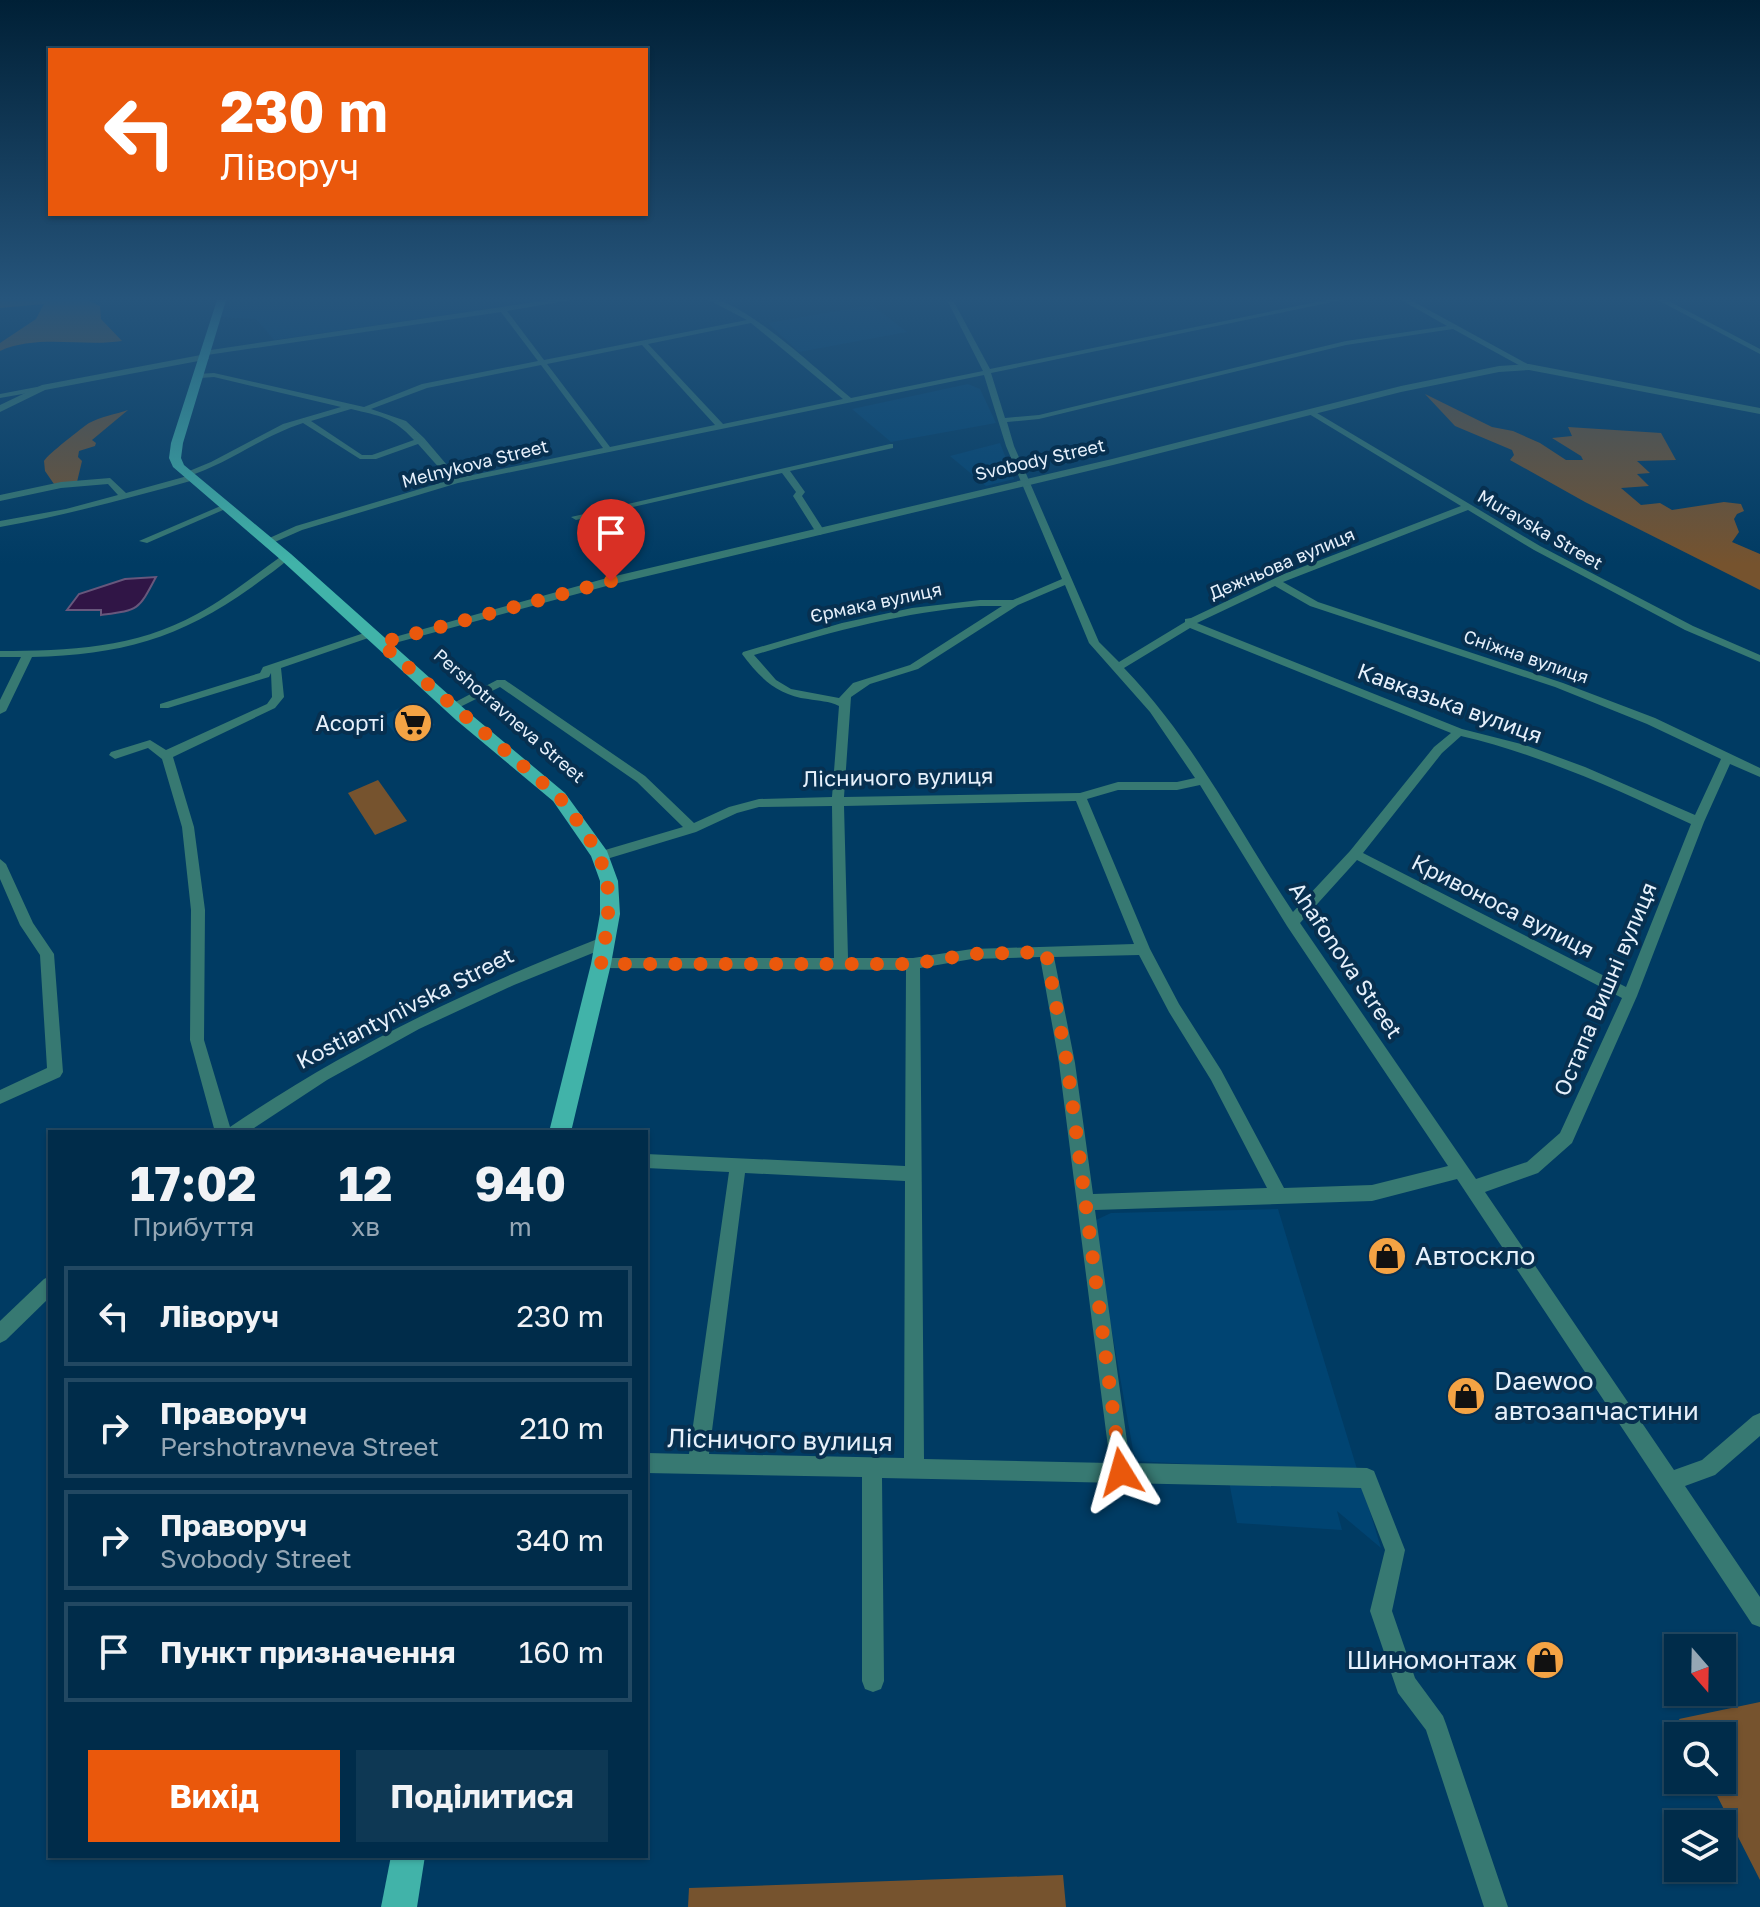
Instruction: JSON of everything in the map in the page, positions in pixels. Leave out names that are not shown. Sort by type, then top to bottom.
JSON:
[{"type":"main road","points":[[189,476],[175,458],[197,386]]},
{"type":"main road","name":"Pershotravneva Street","points":[[189,476],[559,797],[600,856],[609,881],[610,914],[560,1130]]},
{"type":"main road","points":[[399,1907],[408,1858]]},
{"type":"street","points":[[0,396],[52,386]]},
{"type":"street","points":[[264,386],[367,408],[403,423],[456,481]]},
{"type":"street","points":[[367,408],[425,386]]},
{"type":"street","points":[[559,386],[609,451]]},
{"type":"street","points":[[683,386],[721,427]]},
{"type":"street","points":[[832,386],[850,401]]},
{"type":"street","name":"Melnykova Street","points":[[268,542],[299,528],[456,481],[926,386]]},
{"type":"street","name":"Ahafonova Street","points":[[991,386],[1024,482],[1094,643],[1119,667],[1204,780],[1292,922],[1760,1616]]},
{"type":"street","points":[[1004,420],[1039,417],[1168,386]]},
{"type":"street","name":"Svobody Street","points":[[375,639],[1425,386]]},
{"type":"street","name":"Svobody Street","points":[[1629,386],[1760,411]]},
{"type":"street","points":[[0,409],[42,388]]},
{"type":"street","points":[[0,524],[67,512],[189,476],[270,433],[354,406]]},
{"type":"street","name":"Muravska Street","points":[[1312,412],[1467,507],[1610,588],[1701,634],[1760,659]]},
{"type":"street","points":[[305,421],[360,457],[373,457],[421,440]]},
{"type":"street","points":[[576,517],[890,446]]},
{"type":"street","points":[[785,471],[801,492],[797,496],[820,532]]},
{"type":"street","points":[[0,498],[61,485],[110,481],[125,497]]},
{"type":"street","points":[[144,541],[226,507]]},
{"type":"street","name":"Дежньова вулиця","points":[[1119,667],[1189,621],[1467,507]]},
{"type":"street","points":[[0,654],[106,649],[158,635],[213,609],[286,557]]},
{"type":"street","name":"Єрмака вулиця","points":[[1014,603],[984,602],[890,615],[747,654],[771,684],[780,689],[801,695],[830,696],[844,704],[848,691],[855,685],[897,676],[1014,603],[1069,580]]},
{"type":"street","name":"Сніжна вулиця","points":[[1278,583],[1314,604],[1559,685],[1651,721],[1760,773]]},
{"type":"street","name":"Кавказька вулиця","points":[[1189,621],[1459,732],[1481,736],[1600,776],[1698,822]]},
{"type":"street","points":[[164,706],[265,675],[267,669],[276,666],[375,639]]},
{"type":"street","points":[[0,711],[28,654]]},
{"type":"street","points":[[167,757],[171,752],[271,706],[278,697],[276,666]]},
{"type":"street","points":[[452,707],[501,682],[641,779],[692,829]]},
{"type":"street","points":[[841,963],[838,803],[844,704]]},
{"type":"street","points":[[1292,922],[1355,854],[1438,750],[1459,732]]},
{"type":"street","points":[[115,755],[150,744],[167,757],[188,827],[198,910],[197,1040],[222,1130]]},
{"type":"street","name":"Остапа Вишні вулиця","points":[[1473,1188],[1532,1168],[1566,1138],[1630,996],[1698,822],[1727,758]]},
{"type":"street","name":"Лісничого вулиця","points":[[600,856],[692,829],[733,810],[759,803],[1080,797],[1118,786],[1177,786],[1204,780]]},
{"type":"street","points":[[1080,797],[1143,949],[1174,1008],[1222,1085],[1280,1197]]},
{"type":"street","name":"Кривоноса вулиця","points":[[1355,854],[1630,996]]},
{"type":"street","points":[[0,864],[27,925],[47,954],[55,1072],[0,1097]]},
{"type":"street","name":"Kostiantynivska Street","points":[[238,1130],[339,1065],[511,978],[605,942]]},
{"type":"street","points":[[601,964],[913,964],[972,954],[1143,949]]},
{"type":"street","points":[[1046,952],[1067,1063],[1121,1472]]},
{"type":"street","name":"Лісничого вулиця","points":[[913,964],[914,1469]]},
{"type":"street","points":[[648,1161],[915,1174]]},
{"type":"street","points":[[698,1464],[738,1165]]},
{"type":"street","points":[[1085,1202],[1372,1193],[1462,1170]]},
{"type":"street","points":[[0,1334],[48,1287]]},
{"type":"street","points":[[1670,1482],[1708,1468],[1760,1423]]},
{"type":"street","name":"Лісничого вулиця","points":[[648,1463],[1367,1478],[1395,1550],[1381,1611],[1406,1685],[1435,1724],[1496,1907]]},
{"type":"street","points":[[872,1468],[873,1681]]},
{"type":"shaded area","points":[[959,386],[973,386],[980,389],[996,423],[891,442],[852,409]]},
{"type":"shaded area","points":[[1425,394],[1492,427],[1513,431],[1540,443],[1566,460],[1583,460],[1552,438],[1572,436],[1568,427],[1661,433],[1676,460],[1637,461],[1650,473],[1637,474],[1649,486],[1621,488],[1641,505],[1660,503],[1672,510],[1724,502],[1741,504],[1744,511],[1734,519],[1739,532],[1732,542],[1760,554],[1760,590],[1585,502],[1510,460],[1514,455],[1512,450],[1455,426]]},
{"type":"shaded area","points":[[128,410],[92,440],[95,446],[79,451],[78,457],[82,461],[77,482],[54,484],[45,471],[44,461],[47,458],[89,423]]},
{"type":"shaded area","points":[[1000,443],[1014,479],[986,486],[950,456]]},
{"type":"shaded area","points":[[156,577],[141,603],[130,610],[101,615],[101,610],[67,610],[79,594],[125,579]]},
{"type":"shaded area","points":[[411,702],[435,725],[401,740],[381,717]]},
{"type":"shaded area","points":[[378,780],[407,821],[375,835],[348,793]]},
{"type":"shaded area","points":[[1278,1209],[1381,1548],[1337,1511],[1342,1530],[1237,1523],[1226,1466],[1135,1461],[1094,1231],[1096,1220],[1111,1213]]},
{"type":"shaded area","points":[[1760,1702],[1760,1880],[1736,1833],[1736,1810],[1724,1810],[1716,1794],[1736,1794],[1736,1722],[1680,1722],[1679,1719]]},
{"type":"shaded area","points":[[1063,1875],[1066,1907],[688,1907],[689,1888]]},
{"type":"place","name":"Асорті","points":[[413,723]]},
{"type":"place","name":"Автоскло","points":[[1387,1256]]},
{"type":"place","name":"Daewoo автозапчастини","points":[[1466,1396]]},
{"type":"place","name":"Шиномонтаж","points":[[1545,1660]]},
{"type":"route","points":[[611,581],[380,643],[559,797],[582,826],[600,856],[609,881],[610,914],[601,964],[913,964],[972,954],[1046,952],[1067,1063],[1121,1472]]}]
